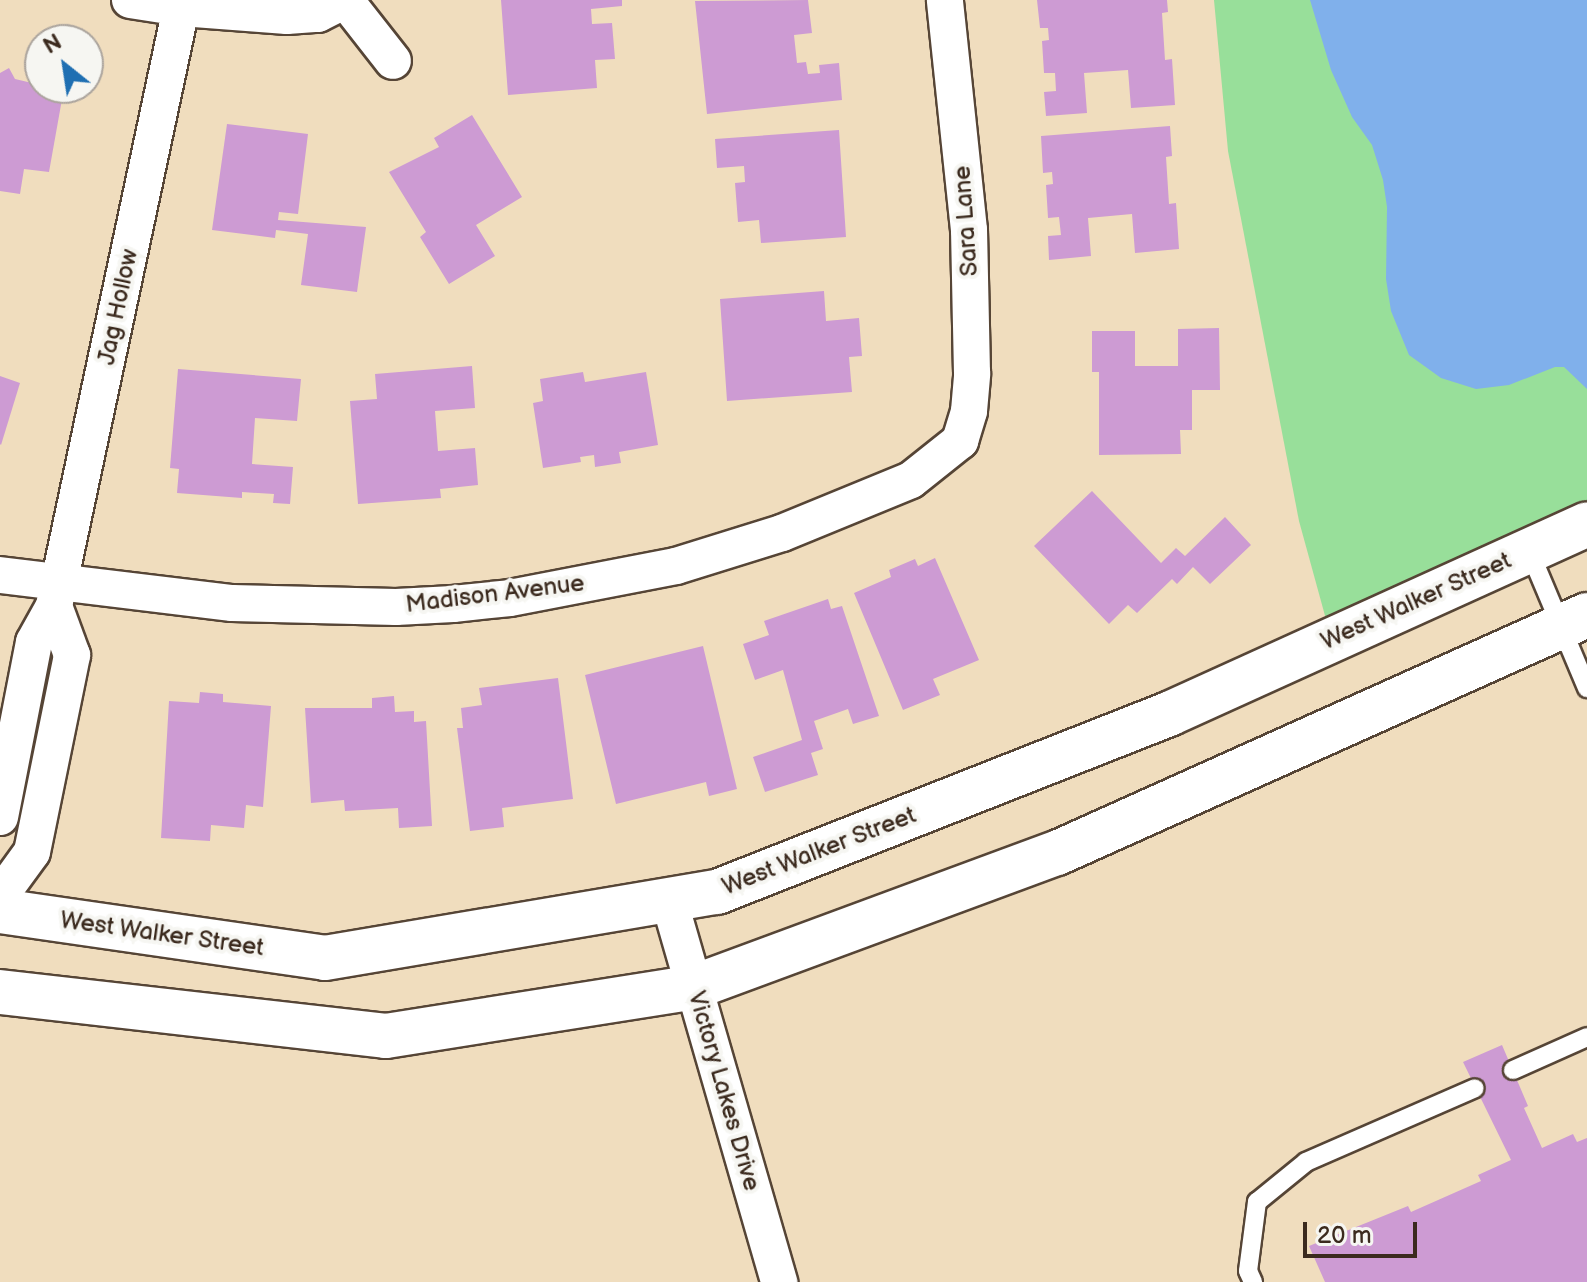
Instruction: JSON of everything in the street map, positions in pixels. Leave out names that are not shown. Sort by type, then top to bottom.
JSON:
[{"type":"street","points":[[130,0],[181,8],[287,16],[318,14],[346,0],[393,61]]},
{"type":"street","name":"Sara Lane","points":[[945,0],[971,261],[972,373],[969,411],[960,441]]},
{"type":"street","name":"Jag Hollow","points":[[0,817],[34,642],[57,595],[181,8]]},
{"type":"street","name":"Madison Avenue","points":[[0,575],[57,595],[232,603],[396,607],[510,598],[676,566],[743,547],[911,480],[960,441]]},
{"type":"street","name":"West Walker Street","points":[[0,911],[325,958],[717,892],[1169,714],[1587,524]]},
{"type":"street","points":[[0,896],[32,852],[72,655],[57,595]]},
{"type":"street","points":[[0,992],[386,1036],[694,987],[1057,853],[1574,621]]},
{"type":"street","name":"Victory Lakes Drive","points":[[669,900],[779,1282]]},
{"type":"lane","points":[[1529,550],[1574,621],[1587,688]]},
{"type":"lane","points":[[1513,1070],[1587,1037]]},
{"type":"lane","points":[[1253,1282],[1248,1271],[1257,1202],[1306,1162],[1475,1088]]},
{"type":"green space","points":[[1214,0],[1587,0],[1587,511],[1327,623],[1299,521],[1228,151]]},
{"type":"water","points":[[1310,0],[1587,0],[1587,389],[1564,367],[1555,367],[1509,385],[1476,389],[1441,378],[1409,355],[1391,311],[1386,279],[1387,207],[1383,180],[1372,145],[1352,117],[1331,70]]},
{"type":"building","points":[[501,0],[622,0],[622,6],[591,9],[592,24],[612,23],[615,59],[595,60],[597,88],[508,95]]},
{"type":"building","points":[[808,0],[812,33],[794,35],[797,63],[806,62],[808,74],[820,73],[819,65],[839,63],[842,100],[707,114],[695,1]]},
{"type":"building","points":[[1037,0],[1167,0],[1168,12],[1162,13],[1165,60],[1172,59],[1175,105],[1131,108],[1128,70],[1084,73],[1087,113],[1046,116],[1044,92],[1056,91],[1055,73],[1044,73],[1042,41],[1049,40],[1048,28],[1040,28]]},
{"type":"building","points":[[9,68],[15,79],[24,81],[24,104],[61,104],[49,172],[24,169],[20,194],[0,191],[0,73]]},
{"type":"building","points":[[472,115],[522,197],[476,225],[495,256],[449,284],[420,237],[426,232],[389,172],[439,147],[434,138]]},
{"type":"building","points":[[227,124],[308,134],[298,214],[279,212],[278,220],[366,227],[357,292],[301,285],[308,234],[276,230],[275,238],[212,230]]},
{"type":"building","points":[[1170,126],[1172,156],[1166,157],[1169,204],[1176,203],[1179,249],[1135,253],[1132,214],[1088,218],[1091,256],[1049,260],[1048,236],[1061,235],[1059,217],[1048,218],[1046,185],[1053,184],[1052,172],[1043,173],[1041,136]]},
{"type":"building","points":[[839,130],[846,237],[761,243],[759,220],[738,222],[735,183],[745,182],[744,166],[717,168],[715,139]]},
{"type":"building","points":[[824,291],[826,321],[859,318],[862,356],[849,357],[852,392],[727,401],[720,299]]},
{"type":"building","points":[[1219,328],[1220,390],[1192,390],[1192,430],[1180,430],[1181,454],[1099,455],[1099,372],[1092,372],[1092,331],[1135,331],[1135,366],[1178,366],[1178,329]]},
{"type":"building","points":[[472,366],[475,408],[435,411],[438,451],[475,448],[478,485],[440,489],[441,498],[358,504],[350,401],[377,399],[375,374]]},
{"type":"building","points":[[178,369],[301,379],[297,421],[255,418],[252,464],[293,467],[290,504],[273,503],[274,494],[242,492],[242,498],[177,493],[179,469],[170,468]]},
{"type":"building","points":[[583,372],[585,382],[646,372],[658,445],[619,452],[621,463],[595,467],[594,455],[580,457],[581,462],[543,468],[533,403],[543,401],[540,379]]},
{"type":"building","points":[[0,376],[20,383],[1,445],[0,444]]},
{"type":"building","points":[[1092,491],[1161,563],[1176,548],[1185,556],[1225,517],[1251,545],[1210,584],[1193,567],[1177,584],[1172,579],[1137,613],[1128,605],[1109,624],[1034,546]]},
{"type":"building","points":[[935,558],[979,660],[933,679],[940,695],[903,710],[854,593],[891,577],[889,570],[915,559],[918,566]]},
{"type":"building","points":[[828,599],[831,609],[842,606],[879,716],[853,724],[848,709],[814,721],[823,749],[811,753],[818,775],[765,792],[753,757],[802,740],[783,670],[755,680],[743,644],[769,635],[764,621]]},
{"type":"building","points":[[703,646],[737,789],[709,796],[706,782],[616,804],[585,675]]},
{"type":"building","points":[[558,678],[573,799],[502,808],[504,827],[470,831],[457,728],[463,728],[461,708],[482,705],[479,688]]},
{"type":"building","points":[[200,692],[223,694],[223,702],[271,706],[263,807],[246,805],[244,828],[211,825],[210,841],[161,838],[169,701],[199,703]]},
{"type":"building","points":[[394,696],[395,712],[414,711],[414,722],[426,721],[432,826],[399,828],[398,808],[345,811],[344,800],[311,803],[305,708],[372,708],[372,698]]},
{"type":"building","points":[[1502,1045],[1542,1148],[1573,1134],[1577,1142],[1587,1138],[1587,1282],[1325,1282],[1309,1246],[1408,1206],[1411,1212],[1481,1181],[1478,1175],[1511,1160],[1463,1062]]}]
